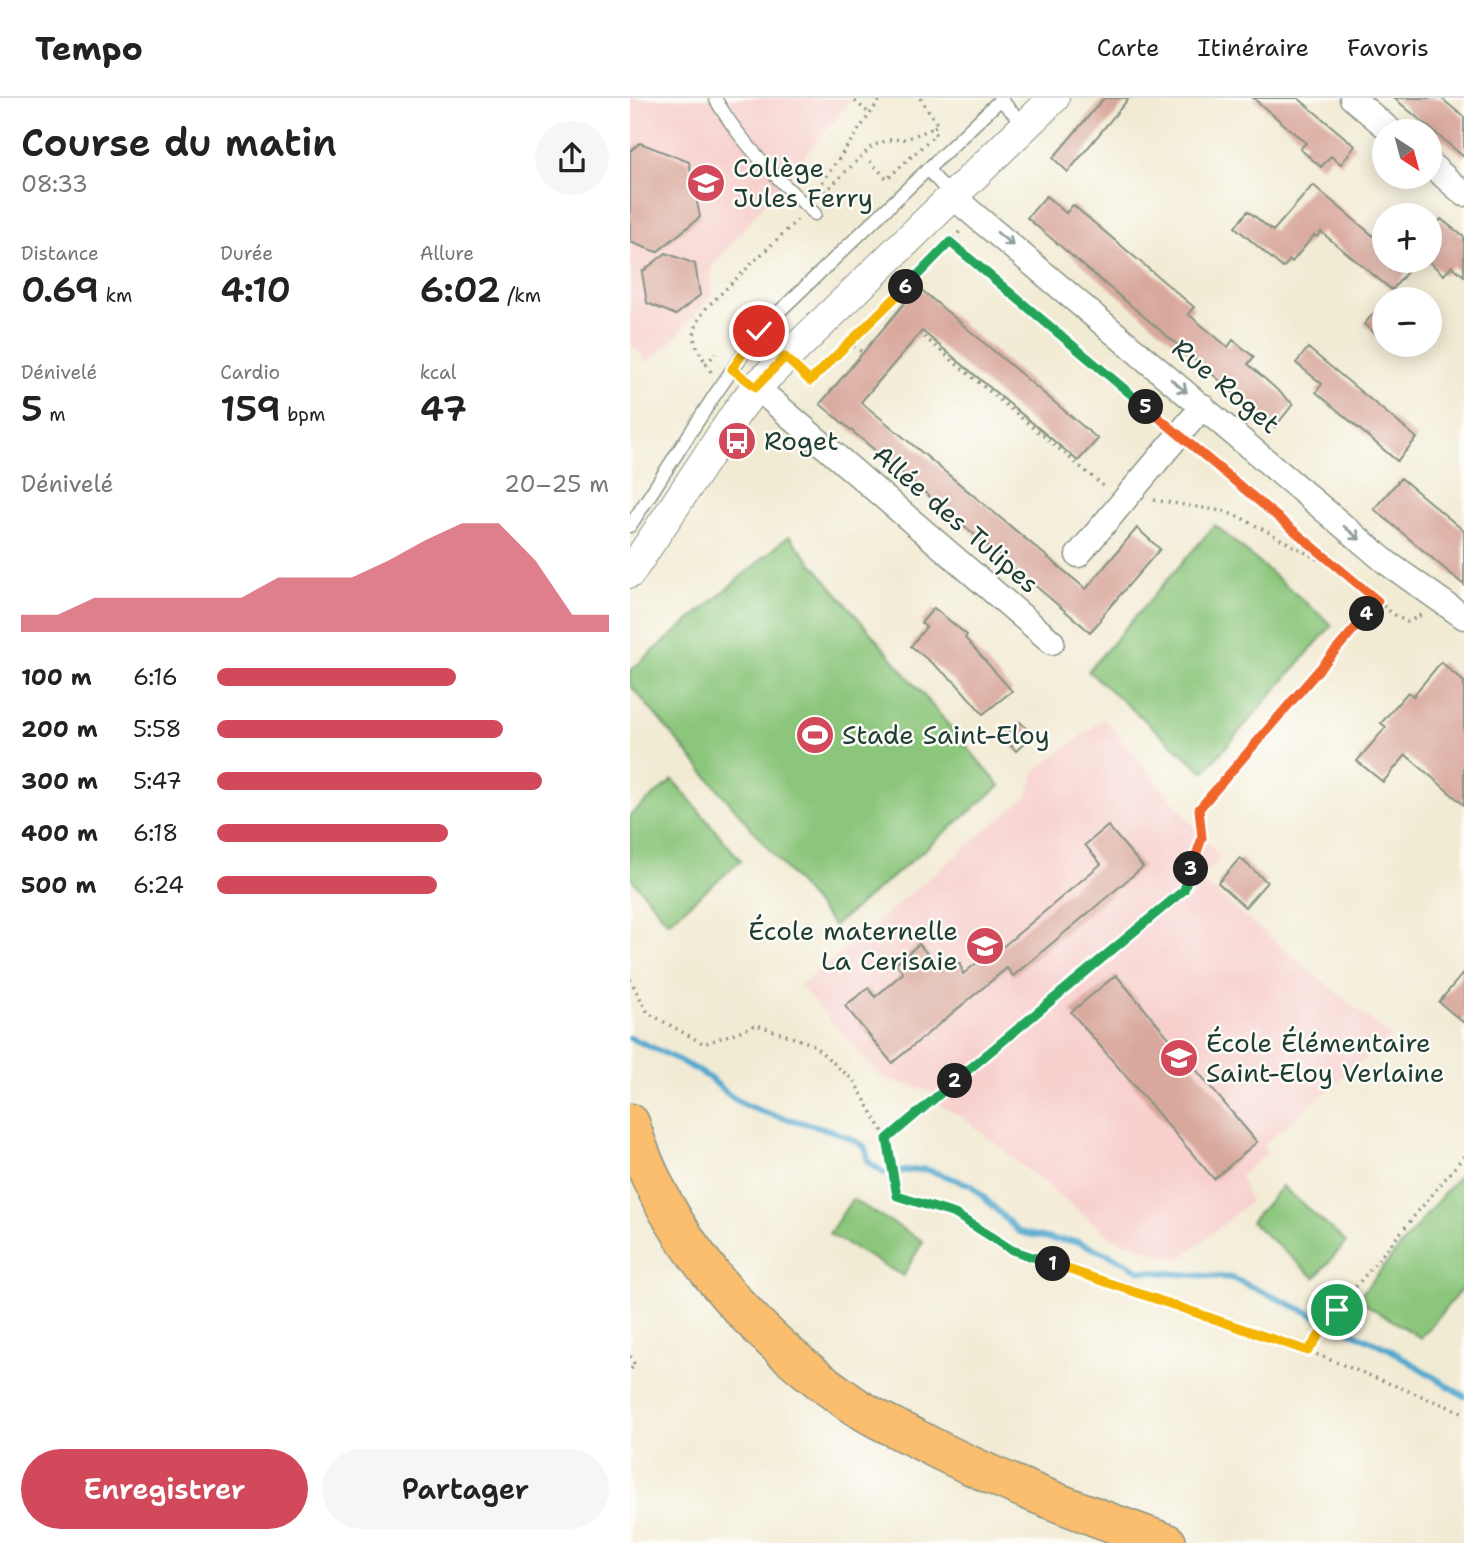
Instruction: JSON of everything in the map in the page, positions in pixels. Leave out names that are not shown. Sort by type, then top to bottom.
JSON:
[{"type":"main road","points":[[630,1123],[636,1144],[664,1205],[698,1260],[769,1338],[854,1406],[954,1459],[1063,1506],[1167,1543]]},
{"type":"street","points":[[630,573],[737,412],[744,378],[785,357],[963,204],[1025,125],[1054,98]]},
{"type":"street","points":[[1352,98],[1377,119]]},
{"type":"street","points":[[1442,175],[1464,194]]},
{"type":"street","name":"Rue Roget","points":[[963,204],[1386,562],[1464,617]]},
{"type":"street","name":"Allée des Tulipes","points":[[744,378],[1052,642]]},
{"type":"street","points":[[1078,555],[1203,406]]},
{"type":"lane","points":[[715,98],[722,112],[769,167],[812,211]]},
{"type":"lane","points":[[630,526],[744,378],[759,331],[1000,99],[1025,125]]},
{"type":"lane","points":[[928,170],[963,204]]},
{"type":"path","points":[[812,211],[816,190],[881,98]]},
{"type":"path","points":[[706,381],[711,372],[698,354],[694,337],[696,323],[707,307],[812,211],[872,146],[888,140],[906,139],[938,125],[920,98]]},
{"type":"path","points":[[855,101],[870,114]]},
{"type":"path","points":[[931,129],[950,149]]},
{"type":"path","points":[[870,161],[887,179],[936,134]]},
{"type":"path","points":[[785,357],[810,381],[950,242],[963,204]]},
{"type":"path","points":[[950,242],[1378,601],[1407,622],[1427,613]]},
{"type":"path","points":[[924,337],[1123,502],[1154,500],[1222,510],[1321,561],[1336,566]]},
{"type":"path","points":[[848,342],[863,354]]},
{"type":"path","points":[[706,364],[716,353]]},
{"type":"path","points":[[887,1139],[1184,890],[1202,838],[1199,809],[1378,601]]},
{"type":"path","points":[[630,979],[648,1013],[704,1044],[757,1025],[812,1044],[854,1082],[887,1139],[897,1196],[955,1214],[1012,1250],[1308,1351],[1464,1413]]},
{"type":"path","points":[[1308,1351],[1464,1156]]},
{"type":"path","points":[[630,1356],[635,1365],[630,1370]]},
{"type":"shaded area","name":"Collège Jules Ferry","points":[[630,98],[853,98],[711,268],[713,293],[677,336],[648,363],[630,343]]},
{"type":"shaded area","points":[[1104,719],[1221,858],[1201,878],[1210,888],[1391,1037],[1262,1146],[1267,1153],[1240,1176],[1250,1202],[1179,1260],[1112,1238],[961,1116],[942,1107],[932,1092],[882,1078],[800,986],[1028,795],[1035,771]]},
{"type":"green space","points":[[1215,525],[1332,625],[1204,772],[1088,671]]},
{"type":"green space","name":"Stade Saint-Eloy","points":[[789,536],[1000,786],[834,926],[630,685],[630,671]]},
{"type":"green space","points":[[673,780],[741,861],[668,922],[630,877],[630,815]]},
{"type":"green space","points":[[1464,1169],[1464,1286],[1421,1338],[1357,1299]]},
{"type":"green space","points":[[1282,1186],[1346,1242],[1315,1278],[1251,1222]]},
{"type":"green space","points":[[852,1199],[923,1241],[903,1276],[829,1234]]},
{"type":"building","points":[[1104,98],[1129,98],[1068,172],[1053,158]]},
{"type":"building","points":[[1253,98],[1298,98],[1355,146],[1341,164],[1331,156],[1321,167],[1300,149],[1306,143]]},
{"type":"building","points":[[1394,98],[1441,98],[1464,117],[1464,157],[1442,138],[1442,119],[1419,119]]},
{"type":"building","points":[[640,143],[689,162],[700,217],[657,252],[630,242],[630,151]]},
{"type":"building","points":[[1313,185],[1372,235],[1372,273],[1406,273],[1394,287],[1388,287],[1321,232],[1317,237],[1314,235],[1292,262],[1290,260],[1283,268],[1235,227],[1248,211],[1273,231]]},
{"type":"building","points":[[1046,196],[1066,213],[1073,205],[1194,307],[1188,314],[1228,347],[1233,340],[1254,357],[1248,364],[1293,404],[1275,427],[1027,218]]},
{"type":"building","points":[[1442,220],[1464,237],[1464,276],[1452,266],[1444,275],[1442,273]]},
{"type":"building","points":[[666,253],[695,264],[700,295],[676,315],[647,303],[642,272]]},
{"type":"building","points":[[918,287],[1098,439],[1078,461],[922,331],[861,402],[1086,589],[1137,528],[1160,549],[1090,632],[820,404]]},
{"type":"building","points":[[1372,315],[1372,331],[1364,324]]},
{"type":"building","points":[[1308,348],[1417,438],[1397,461],[1316,392],[1322,384],[1296,363]]},
{"type":"building","points":[[1401,478],[1464,531],[1464,585],[1374,509]]},
{"type":"building","points":[[934,608],[967,635],[965,638],[1012,691],[983,714],[956,683],[911,646],[926,627],[921,623]]},
{"type":"building","points":[[1441,662],[1464,682],[1464,805],[1406,755],[1383,782],[1357,761],[1386,727],[1381,723],[1408,692],[1413,696]]},
{"type":"building","points":[[1020,722],[1033,735],[1016,751],[1003,737]]},
{"type":"building","points":[[1108,826],[1143,867],[1013,976],[1007,968],[892,1063],[845,1006],[868,988],[875,997],[903,973],[896,964],[919,944],[940,969],[960,963],[963,974],[990,952],[993,955],[1101,864],[1085,845]]},
{"type":"building","points":[[1240,858],[1267,882],[1245,907],[1218,883]]},
{"type":"building","points":[[1464,972],[1464,1023],[1439,1002]]},
{"type":"building","points":[[1116,975],[1257,1142],[1214,1179],[1071,1012]]},
{"type":"waterway","points":[[630,1038],[689,1066],[708,1077],[734,1099],[753,1108],[850,1138],[865,1147],[868,1162],[884,1173],[925,1169],[971,1185],[1019,1232],[1056,1240],[1076,1241],[1140,1271],[1232,1278],[1389,1349],[1464,1396]]},
{"type":"place","name":"Collège Jules Ferry","points":[[706,183]]},
{"type":"place","name":"Roget","points":[[737,441]]},
{"type":"place","name":"Stade Saint-Eloy","points":[[815,735]]},
{"type":"place","name":"École maternelle La Cerisaie","points":[[985,946]]},
{"type":"place","name":"École Élémentaire Saint-Eloy Verlaine","points":[[1179,1058]]},
{"type":"route","points":[[759,331],[732,369],[756,387],[785,357],[810,381],[950,242],[1378,601],[1199,809],[1202,838],[1184,890],[887,1139],[897,1196],[955,1214],[1012,1250],[1308,1351],[1337,1310]]}]
